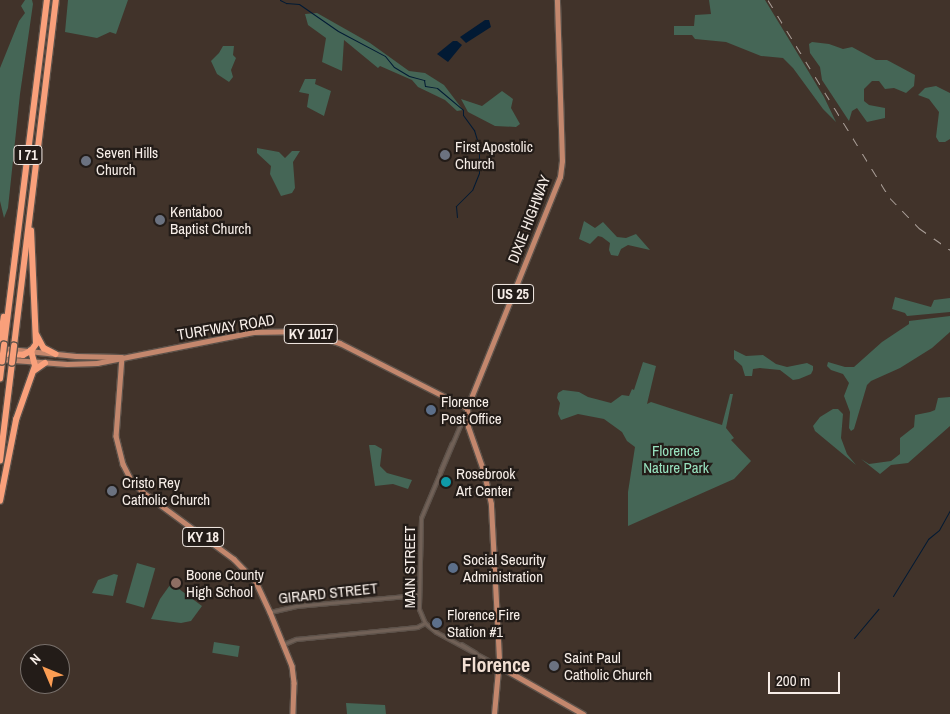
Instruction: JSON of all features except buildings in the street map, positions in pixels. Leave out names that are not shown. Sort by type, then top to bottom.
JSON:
[{"type":"highway","name":"I 71","points":[[0,379],[1,345],[11,294],[46,0]]},
{"type":"highway","name":"I 71","points":[[0,461],[56,0]]},
{"type":"highway","points":[[0,354],[18,356],[31,351],[36,344],[30,219]]},
{"type":"highway","points":[[36,332],[44,348],[56,354]]},
{"type":"highway","points":[[0,501],[16,420],[33,372],[35,362],[31,351]]},
{"type":"highway","points":[[33,372],[45,363]]},
{"type":"main road","name":"DIXIE HIGHWAY","points":[[494,714],[499,666],[491,504],[485,475],[468,427],[467,408],[561,173],[557,0]]},
{"type":"main road","name":"TURFWAY ROAD","points":[[1,361],[97,363],[261,331],[299,332],[340,343],[467,408]]},
{"type":"main road","name":"TURFWAY ROAD","points":[[1,345],[56,354],[122,357]]},
{"type":"main road","name":"KY 18","points":[[122,357],[116,436],[120,458],[128,475],[147,496],[244,568],[259,587],[284,644],[294,677],[293,714]]},
{"type":"main road","points":[[499,666],[583,714]]},
{"type":"street","name":"MAIN STREET","points":[[467,408],[420,525],[418,609],[426,623],[436,632],[499,666]]},
{"type":"street","name":"GIRARD STREET","points":[[270,612],[296,606],[418,595]]},
{"type":"street","points":[[284,644],[296,639],[417,627],[426,623]]},
{"type":"green space","points":[[25,0],[32,0],[33,4],[20,94],[8,208],[4,218],[0,201],[0,68],[19,21],[25,13],[21,6]]},
{"type":"green space","points":[[68,0],[128,0],[116,34],[110,32],[97,38],[65,32]]},
{"type":"green space","points":[[709,0],[765,0],[824,97],[836,122],[823,109],[793,68],[783,58],[761,56],[726,42],[695,39],[692,35],[674,35],[674,26],[694,26],[695,15],[711,14]]},
{"type":"green space","points":[[317,13],[370,43],[409,71],[425,73],[444,85],[463,110],[457,111],[445,100],[418,87],[412,80],[380,66],[378,68],[344,40],[342,71],[322,62],[326,38],[308,25],[305,14]]},
{"type":"green space","points":[[812,42],[829,44],[843,49],[852,47],[876,60],[887,60],[915,75],[914,86],[906,93],[894,88],[885,89],[879,81],[872,81],[864,89],[864,101],[869,105],[885,108],[885,118],[867,122],[857,108],[852,111],[849,121],[822,80],[820,67],[810,53],[809,44]]},
{"type":"green space","points":[[223,46],[234,46],[233,55],[236,58],[231,70],[233,77],[229,82],[217,74],[211,61]]},
{"type":"green space","points":[[305,79],[316,79],[315,84],[331,91],[324,116],[307,107],[309,94],[299,92]]},
{"type":"green space","points":[[936,86],[950,93],[950,139],[945,142],[939,142],[936,137],[939,112],[929,99],[918,95],[925,88]]},
{"type":"green space","points":[[502,91],[513,99],[511,108],[520,124],[516,127],[495,126],[468,112],[461,99],[482,106]]},
{"type":"green space","points":[[257,148],[279,152],[285,158],[292,151],[300,151],[293,162],[295,188],[292,193],[281,196],[270,174],[271,166],[257,153]]},
{"type":"green space","points":[[584,221],[595,228],[603,222],[617,237],[626,238],[636,234],[650,250],[628,245],[621,249],[618,256],[611,255],[609,250],[610,243],[602,237],[598,236],[590,244],[579,239]]},
{"type":"green space","points":[[895,297],[931,307],[934,300],[950,298],[950,312],[907,316],[905,313],[892,309]]},
{"type":"green space","points":[[950,316],[950,332],[932,348],[900,368],[871,381],[867,385],[854,429],[851,431],[849,428],[850,412],[844,396],[849,383],[843,374],[831,370],[827,366],[828,362],[845,367],[854,367],[882,342],[909,324],[909,321]]},
{"type":"green space","points":[[734,350],[746,356],[763,355],[776,364],[787,367],[807,363],[813,366],[813,370],[811,374],[793,380],[780,370],[760,368],[753,369],[752,376],[745,376],[742,366],[734,359]]},
{"type":"green space","name":"Florence Nature Park","points":[[643,362],[656,366],[647,404],[651,402],[722,425],[730,394],[733,394],[726,428],[734,438],[731,440],[751,461],[734,479],[628,526],[628,492],[635,447],[627,441],[622,432],[604,419],[578,414],[561,420],[558,414],[560,403],[557,398],[558,393],[563,390],[579,392],[588,397],[611,403],[622,395],[629,396],[632,389],[634,390]]},
{"type":"green space","points":[[950,397],[950,426],[908,463],[891,465],[880,474],[861,459],[869,464],[891,461],[900,454],[900,438],[914,427],[915,415],[935,410],[938,398]]},
{"type":"green space","points":[[833,409],[838,409],[843,414],[841,438],[847,454],[856,465],[815,431],[813,426],[820,417]]},
{"type":"green space","points":[[369,445],[375,445],[382,449],[380,466],[387,473],[412,480],[408,489],[393,484],[375,486]]},
{"type":"green space","points":[[137,563],[155,568],[144,608],[126,602]]},
{"type":"green space","points":[[114,574],[118,575],[113,596],[92,593],[98,580]]},
{"type":"green space","points":[[170,585],[175,586],[202,606],[191,621],[181,623],[151,619],[160,599]]},
{"type":"green space","points":[[214,642],[240,646],[238,657],[212,653]]},
{"type":"green space","points":[[346,703],[385,705],[386,714],[347,714]]},
{"type":"water","points":[[485,20],[489,20],[491,27],[466,43],[460,37]]},
{"type":"water","points":[[453,41],[457,41],[462,45],[448,62],[437,54]]},
{"type":"waterway","points":[[280,0],[286,3],[299,4],[338,31],[385,56],[394,67],[409,76],[424,80],[425,86],[437,88],[463,110],[463,115],[474,130],[479,146],[479,173],[472,190],[456,206],[457,217]]},
{"type":"waterway","points":[[893,596],[928,539],[939,530],[950,510]]},
{"type":"waterway","points":[[854,638],[878,609]]},
{"type":"railway","points":[[768,0],[890,198],[919,228],[950,250]]},
{"type":"place","name":"First Apostolic Church","points":[[445,155]]},
{"type":"place","name":"Seven Hills Church","points":[[86,161]]},
{"type":"place","name":"Kentaboo Baptist Church","points":[[160,220]]},
{"type":"place","name":"Florence Post Office","points":[[431,410]]},
{"type":"place","name":"Rosebrook Art Center","points":[[446,482]]},
{"type":"place","name":"Cristo Rey Catholic Church","points":[[112,491]]},
{"type":"place","name":"Social Security Administration","points":[[453,568]]},
{"type":"place","name":"Boone County High School","points":[[176,583]]},
{"type":"place","name":"Florence Fire Station #1","points":[[437,623]]},
{"type":"place","name":"Saint Paul Catholic Church","points":[[554,666]]},
{"type":"district","name":"Florence","points":[[496,664]]}]
